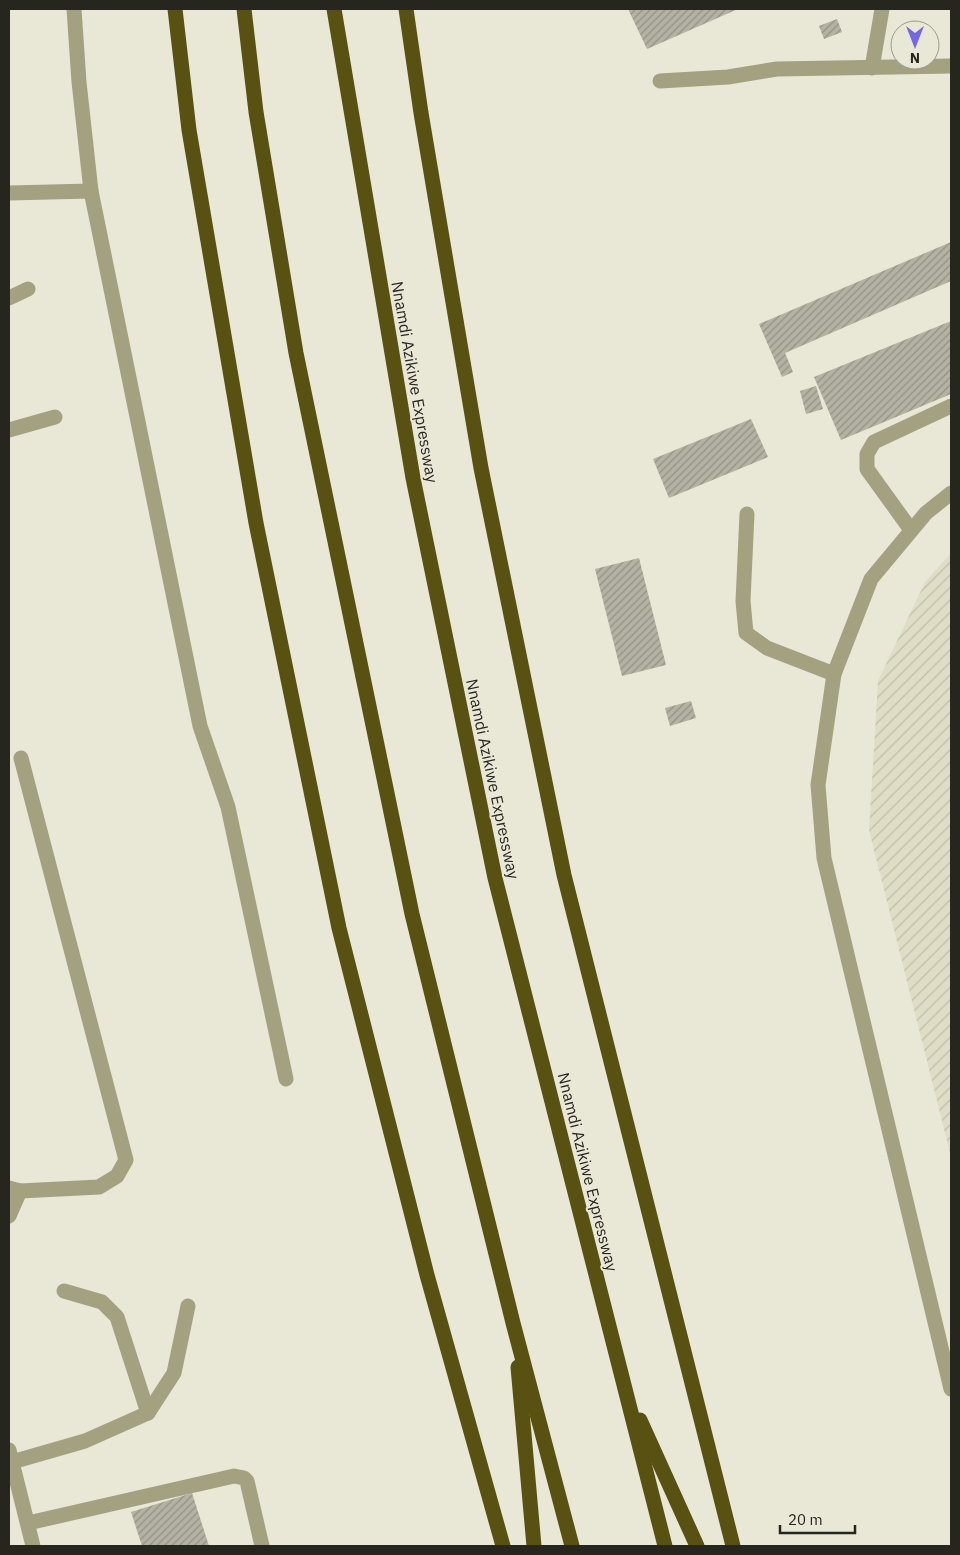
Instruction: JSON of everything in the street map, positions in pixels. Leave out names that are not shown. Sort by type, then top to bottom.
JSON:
[{"type":"highway","points":[[174,9],[189,130],[256,523],[339,928],[427,1275],[503,1546]]},
{"type":"highway","points":[[244,9],[256,112],[296,354],[412,914],[572,1546]]},
{"type":"highway","points":[[406,9],[421,113],[481,468],[564,875],[733,1546]]},
{"type":"highway","name":"Nnamdi Azikiwe Expressway","points":[[336,13],[413,478],[493,868],[665,1546]]},
{"type":"highway","points":[[514,1323],[534,1546]]},
{"type":"highway","points":[[623,1382],[698,1546]]},
{"type":"street","points":[[74,9],[79,82],[91,190],[200,726],[228,807],[286,1079]]},
{"type":"street","points":[[872,68],[882,9]]},
{"type":"street","points":[[660,81],[728,77],[777,69],[951,66]]},
{"type":"street","points":[[9,193],[91,190]]},
{"type":"street","points":[[9,298],[28,289]]},
{"type":"street","points":[[911,530],[867,469],[867,454],[874,442],[951,406]]},
{"type":"street","points":[[9,430],[55,417]]},
{"type":"street","points":[[951,493],[926,513],[871,579],[834,674],[818,785],[824,858],[951,1389]]},
{"type":"street","points":[[747,514],[743,601],[746,633],[767,648],[834,674]]},
{"type":"street","points":[[9,1216],[14,1190],[99,1187],[117,1176],[126,1160],[22,758]]},
{"type":"street","points":[[64,1291],[102,1302],[117,1317],[148,1413]]},
{"type":"street","points":[[33,1546],[11,1456],[85,1441],[148,1413],[174,1373],[188,1306]]},
{"type":"street","points":[[28,1523],[234,1476],[244,1478],[247,1481],[262,1546]]},
{"type":"shaded area","points":[[951,553],[951,1157],[869,830],[878,681],[925,582]]},
{"type":"building","points":[[628,9],[738,9],[647,49]]},
{"type":"building","points":[[837,19],[842,32],[824,39],[819,26]]},
{"type":"building","points":[[951,242],[951,281],[785,353],[793,372],[782,377],[759,324]]},
{"type":"building","points":[[951,321],[951,394],[841,440],[814,377]]},
{"type":"building","points":[[816,386],[823,409],[806,414],[800,391]]},
{"type":"building","points":[[751,419],[768,457],[669,498],[653,459]]},
{"type":"building","points":[[639,558],[666,665],[622,676],[595,569]]},
{"type":"building","points":[[691,701],[696,718],[670,726],[665,708]]},
{"type":"building","points":[[192,1493],[209,1546],[142,1546],[131,1512]]}]
